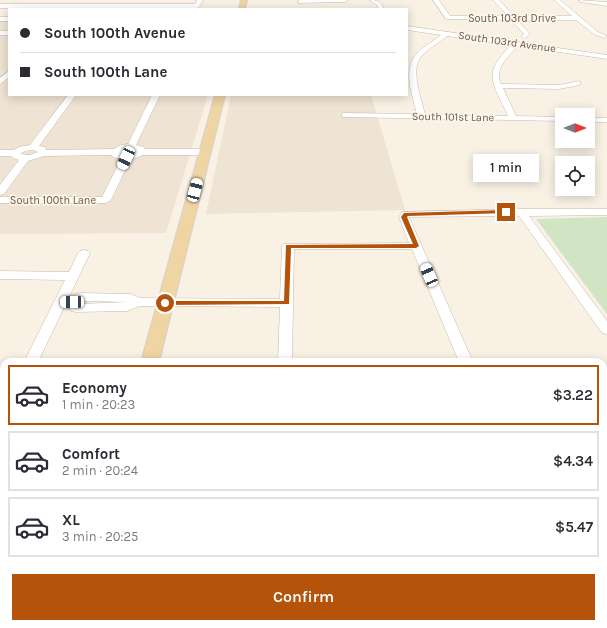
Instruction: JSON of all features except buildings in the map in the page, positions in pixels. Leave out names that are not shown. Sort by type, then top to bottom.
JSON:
[{"type":"main road","points":[[151,358],[220,96]]},
{"type":"street","points":[[14,6],[22,0]]},
{"type":"street","points":[[76,6],[81,0]]},
{"type":"street","points":[[136,6],[140,0]]},
{"type":"street","points":[[300,2],[345,0]]},
{"type":"street","points":[[373,0],[379,4],[381,8]]},
{"type":"street","name":"South 103rd Drive","points":[[436,0],[448,18],[576,18]]},
{"type":"street","points":[[496,0],[527,34],[524,37]]},
{"type":"street","points":[[557,0],[576,18],[596,33],[604,36]]},
{"type":"street","points":[[581,0],[607,4]]},
{"type":"street","points":[[315,1],[315,8]]},
{"type":"street","points":[[0,6],[42,8],[199,3]]},
{"type":"street","name":"South 103rd Avenue","points":[[408,28],[607,57]]},
{"type":"street","points":[[421,116],[412,68],[416,59],[421,54],[447,34]]},
{"type":"street","points":[[514,119],[495,79],[497,65],[516,44]]},
{"type":"street","points":[[0,82],[8,74]]},
{"type":"street","points":[[498,86],[558,87],[577,83]]},
{"type":"street","points":[[34,147],[71,96]]},
{"type":"street","points":[[131,147],[156,96]]},
{"type":"street","name":"South 101st Lane","points":[[345,115],[555,119]]},
{"type":"street","points":[[595,120],[607,120]]},
{"type":"street","points":[[0,153],[16,153],[22,149],[34,147],[42,149],[42,153]]},
{"type":"street","points":[[16,153],[16,156],[25,158],[34,157],[42,153],[116,152],[121,148],[131,147],[139,148],[141,152]]},
{"type":"street","points":[[116,152],[116,156],[126,158],[141,152],[206,152]]},
{"type":"street","points":[[0,192],[25,158]]},
{"type":"street","name":"South 100th Lane","points":[[0,200],[106,200],[126,158]]},
{"type":"street","points":[[521,212],[607,330]]},
{"type":"street","points":[[464,358],[404,217],[406,214],[607,212]]},
{"type":"street","points":[[285,358],[288,246],[416,246]]},
{"type":"street","points":[[33,358],[66,302],[73,276],[84,253]]},
{"type":"street","points":[[0,275],[73,276]]},
{"type":"street","points":[[66,302],[80,297],[131,298],[137,302],[165,303],[287,303]]},
{"type":"shaded area","points":[[0,21],[8,21],[8,96],[208,96],[166,233],[0,234]]},
{"type":"shaded area","points":[[231,96],[371,96],[405,210],[206,214]]},
{"type":"green space","points":[[607,217],[607,314],[536,219]]},
{"type":"route","points":[[165,303],[287,303],[288,246],[416,246],[404,217],[406,214],[506,212]]}]
